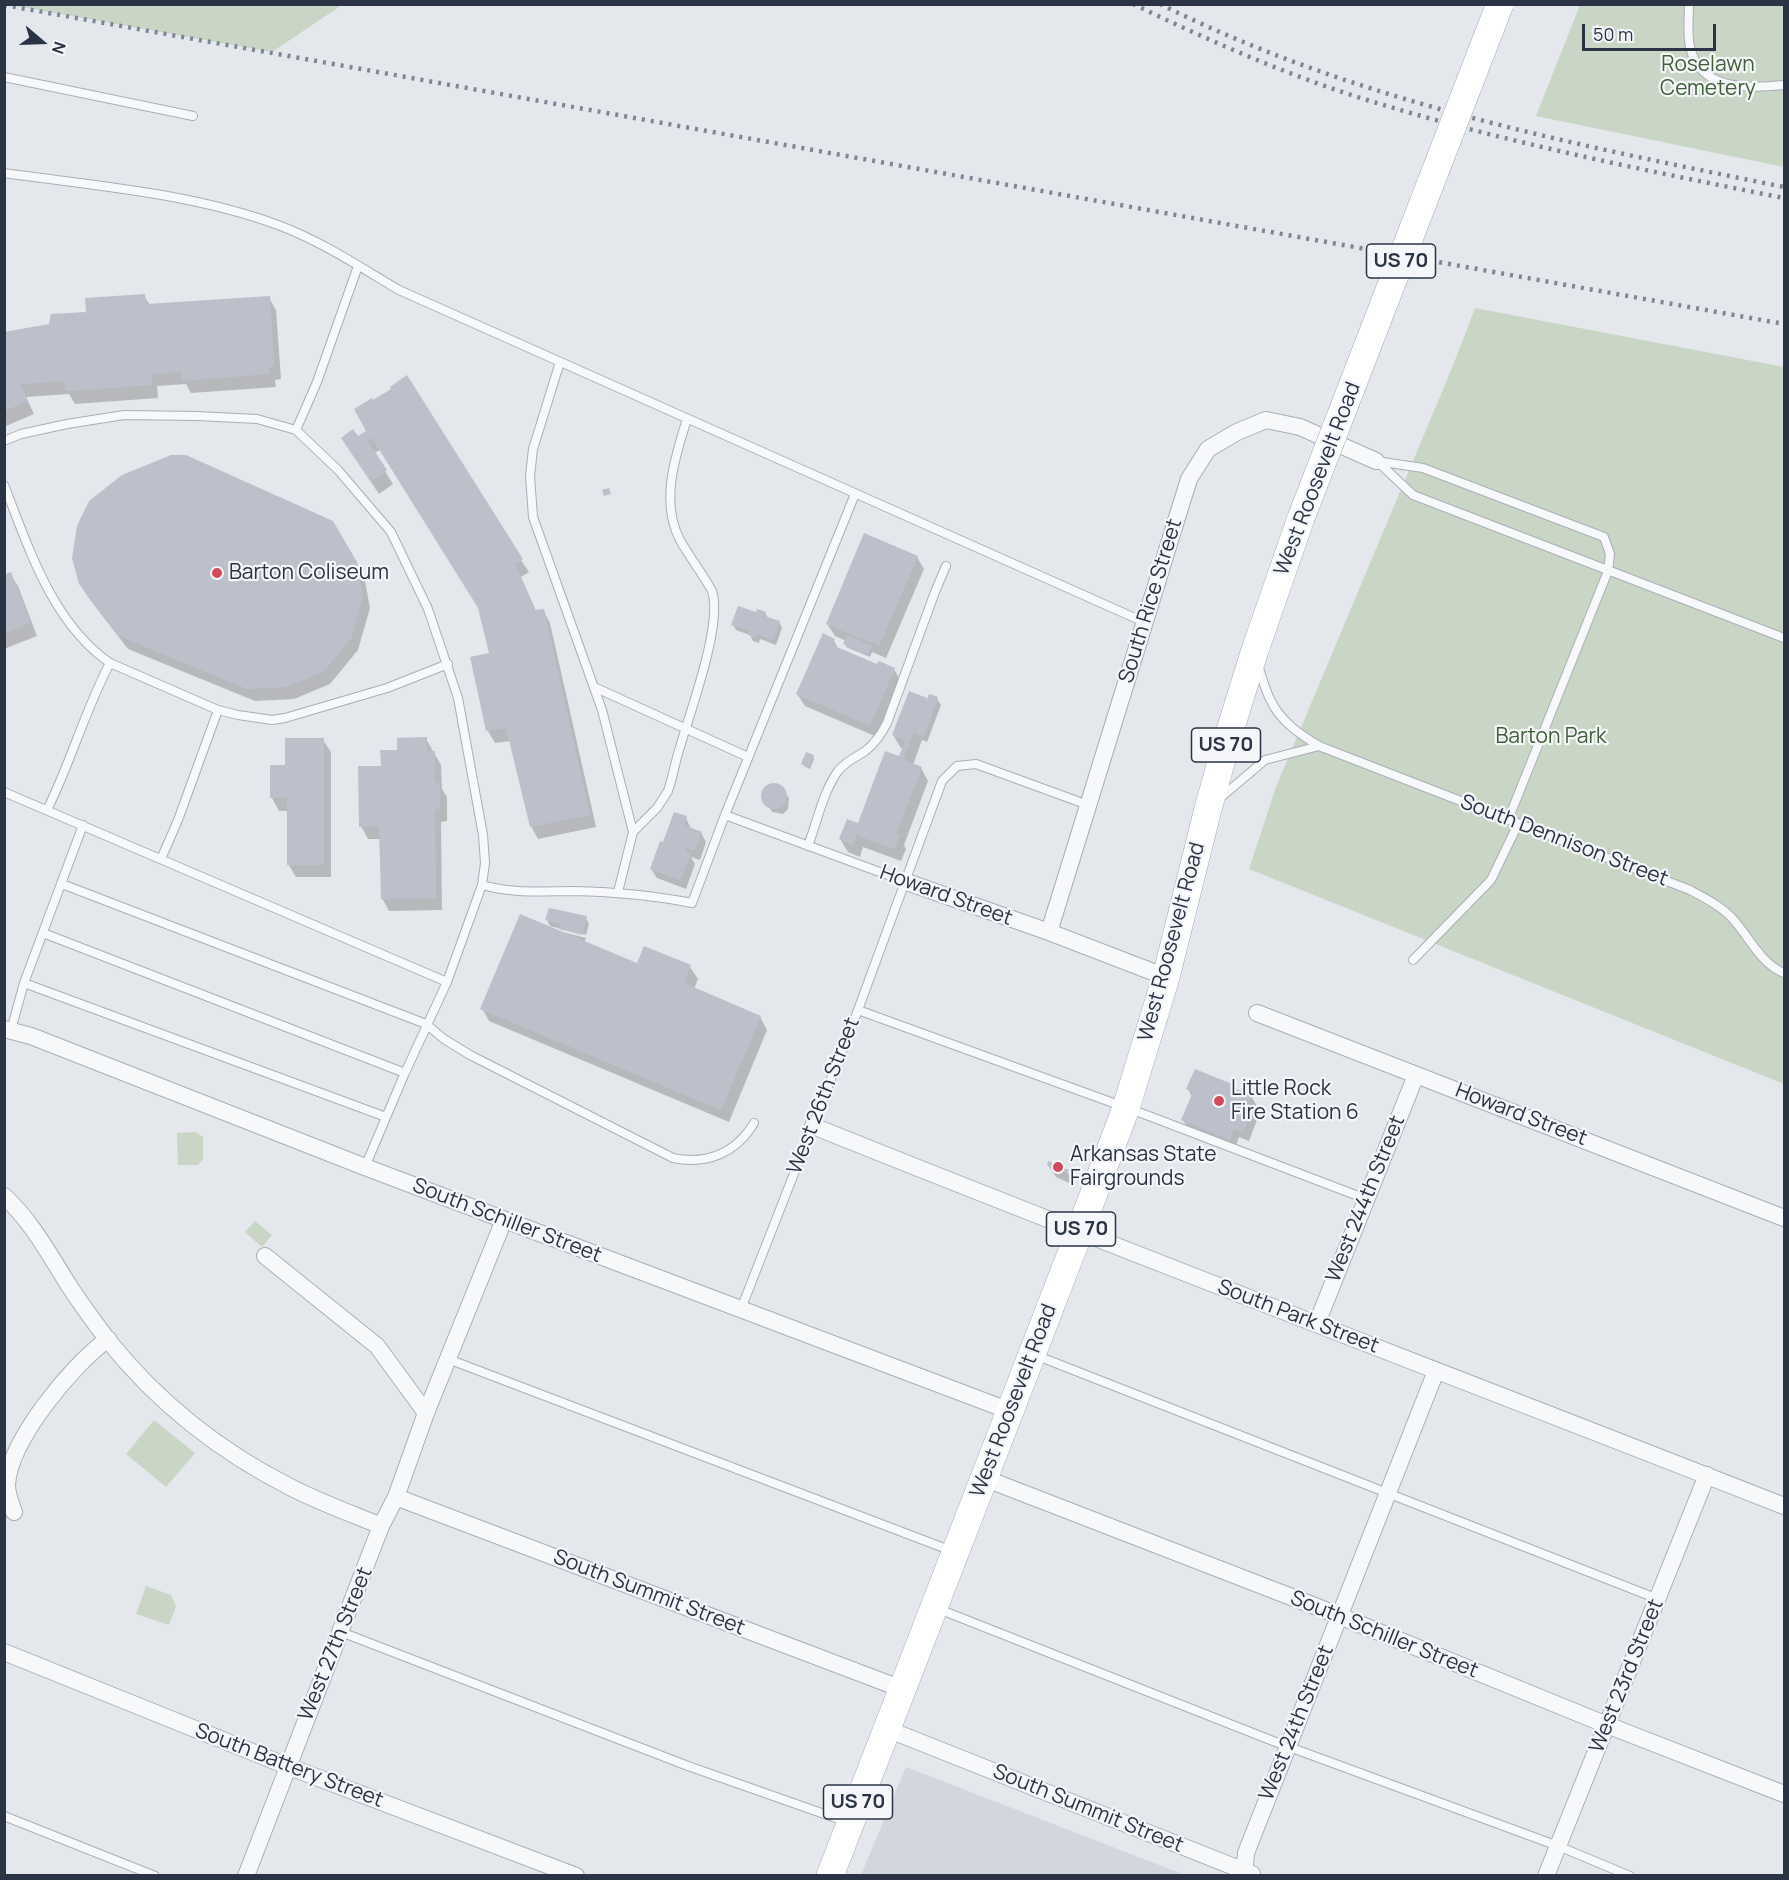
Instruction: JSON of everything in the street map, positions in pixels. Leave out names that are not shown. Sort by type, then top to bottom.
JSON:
[{"type":"main road","name":"West Roosevelt Road","points":[[830,1875],[1126,1108],[1166,977],[1208,809],[1254,653],[1301,518],[1500,4]]},
{"type":"street","name":"South Rice Street","points":[[1049,932],[1189,478],[1208,449],[1237,432],[1266,420],[1283,422],[1300,428],[1376,461]]},
{"type":"street","name":"Howard Street","points":[[904,881],[1049,932],[1166,977]]},
{"type":"street","name":"Howard Street","points":[[1257,1013],[1785,1218]]},
{"type":"street","points":[[4,1046],[8,1030]]},
{"type":"street","name":"South Schiller Street","points":[[8,1030],[1010,1411]]},
{"type":"street","name":"West 244th Street","points":[[1317,1323],[1416,1075]]},
{"type":"street","name":"South Park Street","points":[[813,1126],[1079,1233],[1317,1323],[1785,1506]]},
{"type":"street","points":[[4,1196],[21,1212],[43,1241],[77,1297],[108,1340],[160,1397],[225,1448],[294,1489],[381,1526]]},
{"type":"street","name":"West 27th Street","points":[[246,1875],[381,1526],[396,1497],[426,1413],[504,1220]]},
{"type":"street","points":[[265,1256],[377,1346],[426,1413]]},
{"type":"street","points":[[14,1512],[7,1486],[11,1466],[18,1449],[53,1394],[75,1369],[108,1340]]},
{"type":"street","name":"West 24th Street","points":[[1248,1874],[1246,1853],[1436,1371]]},
{"type":"street","name":"West 23rd Street","points":[[1546,1875],[1707,1475]]},
{"type":"street","name":"South Schiller Street","points":[[984,1478],[1340,1616],[1607,1725],[1785,1794]]},
{"type":"street","name":"South Summit Street","points":[[396,1497],[902,1689]]},
{"type":"street","name":"South Battery Street","points":[[4,1652],[287,1766],[576,1875]]},
{"type":"street","name":"South Summit Street","points":[[887,1730],[1248,1874]]},
{"type":"lane","points":[[1689,4],[1690,47],[1702,71],[1717,81],[1741,87],[1785,86]]},
{"type":"lane","points":[[4,77],[193,116]]},
{"type":"lane","points":[[4,173],[193,201],[279,225],[399,290],[1144,622]]},
{"type":"lane","points":[[296,430],[317,382],[358,266]]},
{"type":"lane","points":[[560,362],[533,449],[530,476],[533,517],[602,710],[633,832],[618,892]]},
{"type":"lane","points":[[4,441],[21,434],[67,424],[124,415],[257,419],[296,430],[338,470],[390,532],[428,609],[458,698],[483,835],[485,863],[482,885],[447,982],[426,1024],[365,1167]]},
{"type":"lane","points":[[633,832],[657,808],[668,792],[709,648],[716,609],[712,591],[680,540],[672,513],[673,470],[687,419]]},
{"type":"lane","name":"South Rice Street","points":[[1376,461],[1413,495],[1785,638]]},
{"type":"lane","name":"South Rice Street","points":[[1376,461],[1423,468],[1604,537],[1610,554],[1608,571]]},
{"type":"lane","points":[[4,485],[32,556],[49,590],[83,639],[110,663],[218,710],[255,718],[285,718],[387,688],[448,664]]},
{"type":"lane","points":[[482,885],[514,892],[618,892],[692,903],[748,757],[855,494]]},
{"type":"lane","points":[[808,846],[837,772],[848,760],[866,751],[880,737],[887,723],[930,603],[946,566]]},
{"type":"lane","points":[[1508,820],[1608,571]]},
{"type":"lane","name":"South Dennison Street","points":[[1254,653],[1271,702],[1280,716],[1299,733],[1319,746],[1690,890],[1708,899],[1732,918],[1766,960],[1785,973]]},
{"type":"lane","points":[[47,810],[100,681],[110,663]]},
{"type":"lane","points":[[594,687],[748,757]]},
{"type":"lane","points":[[161,859],[197,771],[218,710]]},
{"type":"lane","points":[[1208,809],[1265,760],[1319,746]]},
{"type":"lane","name":"West 26th Street","points":[[741,1309],[858,1010],[942,781],[957,766],[976,764],[1088,805]]},
{"type":"lane","points":[[4,792],[447,982]]},
{"type":"lane","name":"Howard Street","points":[[725,815],[904,881]]},
{"type":"lane","points":[[1413,960],[1491,880],[1518,824]]},
{"type":"lane","points":[[8,1030],[83,825]]},
{"type":"lane","points":[[62,884],[426,1024],[444,1039],[470,1055],[674,1158],[697,1161],[718,1155],[741,1140],[754,1123]]},
{"type":"lane","points":[[43,933],[405,1073]]},
{"type":"lane","points":[[24,983],[386,1117]]},
{"type":"lane","points":[[858,1010],[1366,1199]]},
{"type":"lane","points":[[1032,1354],[1658,1599]]},
{"type":"lane","points":[[448,1359],[955,1553]]},
{"type":"lane","points":[[934,1607],[1288,1746],[1630,1875]]},
{"type":"lane","points":[[341,1632],[688,1766],[850,1823]]},
{"type":"lane","points":[[4,1816],[155,1875]]},
{"type":"shaded area","points":[[906,1767],[1185,1875],[861,1875]]},
{"type":"green space","points":[[5,4],[342,4],[342,5],[272,52]]},
{"type":"green space","name":"Roselawn Cemetery","points":[[1580,5],[1784,5],[1784,167],[1536,116]]},
{"type":"green space","name":"Barton Park","points":[[1475,308],[1784,367],[1784,1084],[1249,869],[1276,787]]},
{"type":"green space","points":[[196,1132],[203,1137],[203,1159],[198,1165],[178,1165],[177,1133]]},
{"type":"green space","points":[[255,1221],[272,1235],[262,1247],[245,1232]]},
{"type":"green space","points":[[154,1420],[195,1453],[166,1487],[126,1454]]},
{"type":"green space","points":[[146,1586],[171,1595],[176,1606],[169,1625],[136,1614]]},
{"type":"building","points":[[145,294],[146,304],[270,296],[274,367],[269,367],[269,374],[182,381],[181,372],[151,374],[152,385],[66,391],[65,381],[20,384],[28,401],[4,411],[4,332],[49,324],[51,314],[86,312],[85,298]]},
{"type":"building","points":[[407,375],[523,559],[515,564],[535,610],[544,609],[590,815],[530,827],[506,728],[486,731],[470,657],[489,653],[478,608],[372,438],[367,440],[387,470],[371,482],[341,438],[353,429],[358,436],[366,431],[354,409],[391,389],[390,387]]},
{"type":"building","name":"Barton Coliseum","points":[[171,455],[186,455],[333,521],[357,562],[363,595],[352,637],[323,672],[286,687],[247,689],[119,636],[79,584],[72,558],[77,526],[89,501],[122,475]]},
{"type":"building","points":[[609,488],[611,494],[604,496],[602,490]]},
{"type":"building","points":[[864,533],[918,556],[879,646],[826,624]]},
{"type":"building","points":[[11,572],[31,623],[4,633],[4,575]]},
{"type":"building","points":[[738,606],[756,612],[757,609],[766,612],[764,616],[780,621],[773,640],[757,634],[756,638],[748,635],[749,631],[731,625]]},
{"type":"building","points":[[823,633],[835,639],[832,645],[877,664],[879,661],[895,668],[870,726],[796,694]]},
{"type":"building","points":[[847,635],[872,646],[868,655],[843,644]]},
{"type":"building","points":[[909,691],[927,698],[903,759],[922,767],[896,834],[900,835],[894,849],[856,835],[853,845],[839,839],[847,819],[858,823],[885,751],[899,756],[905,741],[892,735]]},
{"type":"building","points":[[929,694],[938,697],[924,737],[914,734]]},
{"type":"building","points":[[427,737],[427,751],[435,751],[435,783],[440,783],[440,809],[435,809],[436,898],[381,899],[379,826],[359,827],[358,766],[381,766],[380,750],[397,750],[397,738]]},
{"type":"building","points":[[285,738],[324,738],[324,865],[287,865],[287,798],[270,798],[270,765],[285,765]]},
{"type":"building","points":[[806,752],[814,755],[809,767],[801,764]]},
{"type":"building","points":[[774,783],[783,787],[787,796],[783,805],[774,809],[765,805],[761,796],[765,787]]},
{"type":"building","points":[[674,812],[687,816],[684,825],[702,832],[694,851],[686,848],[685,851],[691,853],[680,880],[650,869]]},
{"type":"building","points":[[549,908],[587,916],[582,935],[560,929],[561,924],[545,920]]},
{"type":"building","points":[[520,914],[637,963],[644,946],[691,965],[684,983],[761,1016],[721,1110],[480,1009]]},
{"type":"building","name":"Little Rock Fire Station 6","points":[[1195,1069],[1252,1095],[1247,1108],[1252,1109],[1243,1132],[1234,1129],[1230,1140],[1181,1120],[1193,1092],[1186,1089]]},
{"type":"building","name":"Arkansas State Fairgrounds","points":[[1048,1161],[1069,1170],[1067,1173],[1047,1165]]},
{"type":"railway","points":[[1133,4],[1247,56],[1364,99],[1520,142],[1784,198]]},
{"type":"railway","points":[[1160,4],[1234,38],[1310,68],[1387,94],[1545,136],[1784,187]]},
{"type":"railway","points":[[4,5],[1784,324]]},
{"type":"place","name":"Barton Coliseum","points":[[217,573]]},
{"type":"place","name":"Little Rock Fire Station 6","points":[[1219,1101]]},
{"type":"place","name":"Arkansas State Fairgrounds","points":[[1058,1167]]}]
